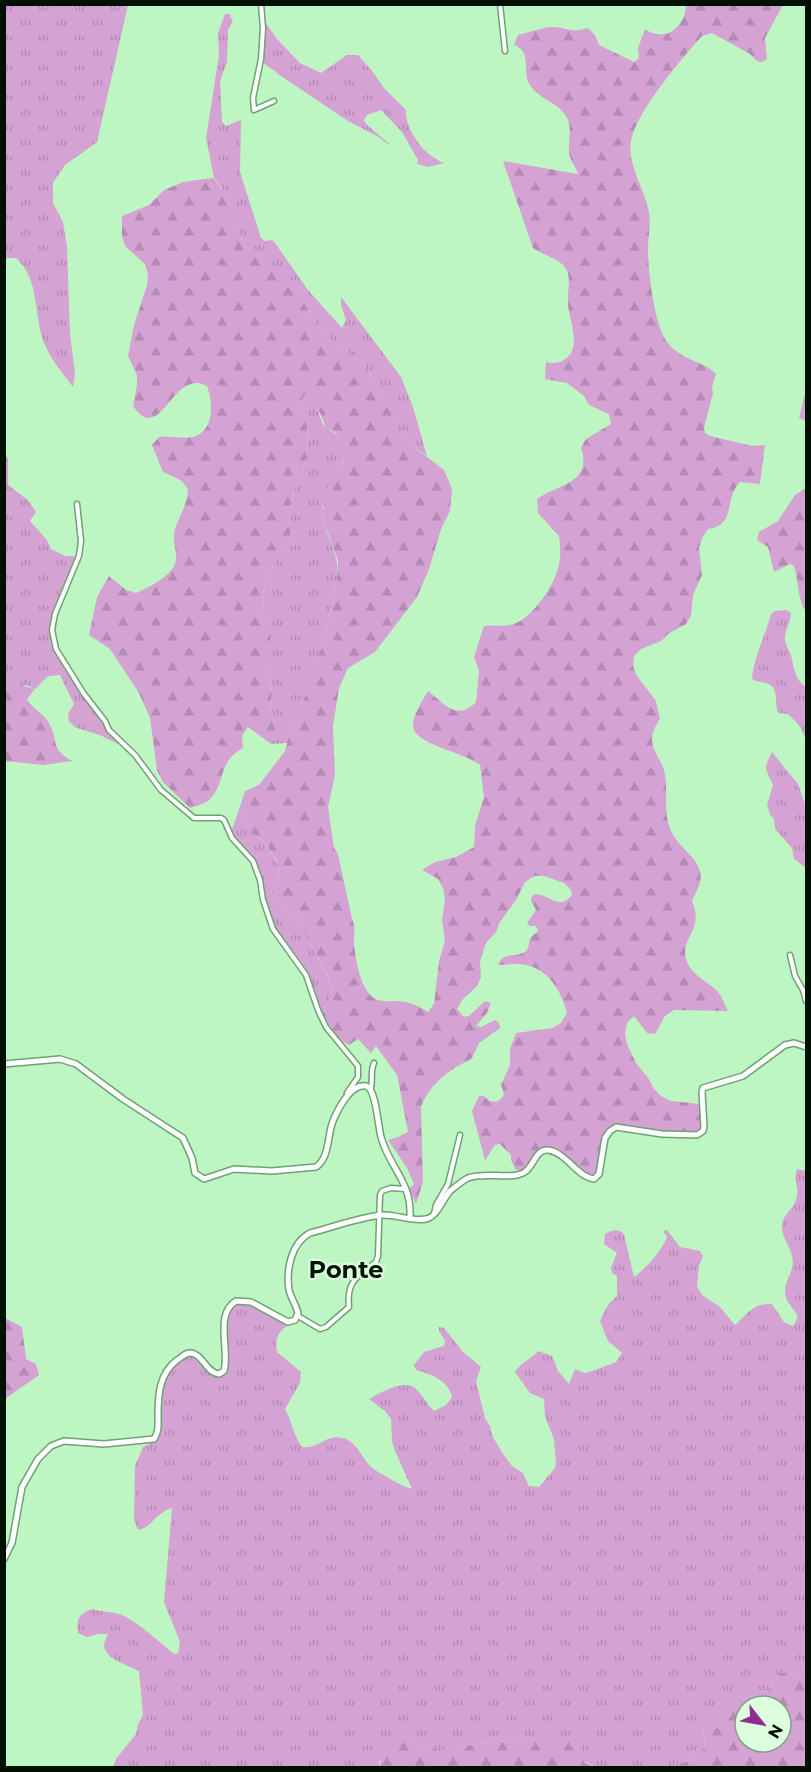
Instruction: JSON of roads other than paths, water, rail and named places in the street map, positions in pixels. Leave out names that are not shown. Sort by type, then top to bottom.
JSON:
[{"type":"street","points":[[261,4],[263,28],[261,59],[253,98],[254,110],[273,101]]},
{"type":"street","points":[[500,4],[505,51]]},
{"type":"street","points":[[77,504],[81,541],[79,556],[55,614],[52,630],[56,649],[109,730],[135,755],[161,790],[194,818],[224,820],[232,838],[252,861],[260,880],[263,900],[273,929],[306,975],[318,1010],[327,1027],[358,1066],[358,1077],[347,1093],[348,1096]]},
{"type":"street","points":[[790,955],[795,976],[807,1000]]},
{"type":"street","points":[[4,1559],[12,1543],[22,1487],[38,1459],[51,1446],[64,1441],[104,1444],[154,1439],[158,1432],[161,1384],[169,1366],[190,1353],[197,1356],[213,1374],[224,1371],[224,1320],[227,1308],[236,1300],[252,1302],[288,1322],[295,1320],[298,1309],[293,1301],[289,1284],[292,1254],[298,1242],[310,1233],[380,1215],[427,1219],[434,1214],[450,1190],[467,1179],[487,1174],[522,1174],[528,1170],[538,1154],[545,1150],[569,1161],[590,1179],[596,1178],[606,1136],[616,1127],[662,1134],[698,1136],[704,1127],[703,1088],[743,1076],[779,1048],[790,1043],[807,1046]]},
{"type":"street","points":[[4,1064],[60,1059],[76,1064],[123,1100],[183,1138],[192,1158],[195,1173],[204,1179],[234,1169],[289,1170],[316,1167],[324,1160],[332,1123],[348,1096],[365,1085],[371,1088]]},
{"type":"street","points":[[374,1063],[371,1068],[373,1080],[371,1088],[382,1142],[410,1198],[410,1217]]},
{"type":"street","points":[[434,1214],[436,1205],[448,1184],[459,1135]]},
{"type":"street","points":[[297,1316],[320,1329],[326,1327],[349,1307],[349,1292],[353,1281],[376,1262],[382,1191],[391,1188],[406,1189]]},
{"type":"district","name":"Ponte","points":[[346,1269]]}]
